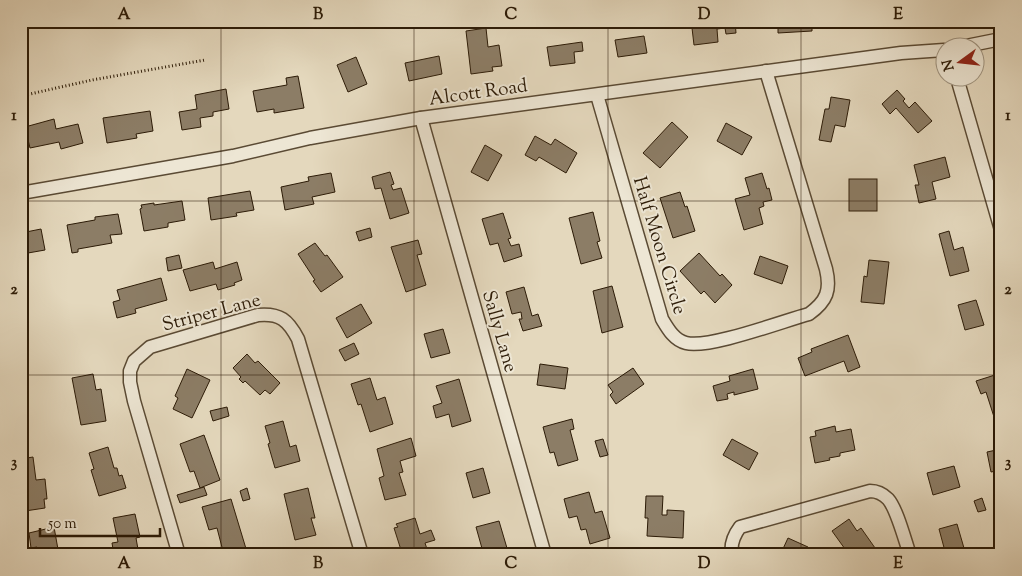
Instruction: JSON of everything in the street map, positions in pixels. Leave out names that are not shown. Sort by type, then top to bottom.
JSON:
[{"type":"street","points":[[984,42],[1001,39]]},
{"type":"street","name":"Alcott Road","points":[[21,193],[233,156],[310,138],[421,118],[901,53],[934,51]]},
{"type":"street","name":"Half Moon Circle","points":[[597,95],[662,319],[674,337],[685,343],[709,343],[809,314],[826,297],[829,281],[826,269],[766,71]]},
{"type":"street","points":[[960,88],[1001,230]]},
{"type":"street","name":"Sally Lane","points":[[421,118],[544,555]]},
{"type":"street","name":"Striper Lane","points":[[179,555],[134,401],[130,371],[134,361],[150,347],[258,315],[272,314],[284,320],[292,328],[298,339],[362,555]]},
{"type":"street","points":[[732,555],[731,549],[734,535],[740,527],[870,491],[878,491],[888,499],[894,510],[910,555]]},
{"type":"path","points":[[21,96],[92,80],[205,60]]},
{"type":"building","points":[[714,21],[735,21],[736,33],[726,34],[725,28],[717,29],[718,42],[694,45],[692,28],[715,25]]},
{"type":"building","points":[[778,21],[812,21],[812,31],[778,33]]},
{"type":"building","points":[[848,21],[869,21],[848,25]]},
{"type":"building","points":[[486,28],[488,47],[499,45],[502,66],[492,67],[493,71],[471,74],[466,31]]},
{"type":"building","points":[[644,36],[647,53],[618,57],[615,40]]},
{"type":"building","points":[[582,42],[583,51],[574,52],[575,63],[550,66],[547,47]]},
{"type":"building","points":[[439,56],[442,74],[409,81],[405,63]]},
{"type":"building","points":[[356,57],[367,84],[348,92],[337,65]]},
{"type":"building","points":[[298,76],[304,108],[274,113],[274,109],[257,112],[253,91],[287,85],[286,78]]},
{"type":"building","points":[[1001,86],[1001,100],[996,98]]},
{"type":"building","points":[[226,89],[229,109],[213,112],[213,116],[200,118],[201,127],[182,130],[179,112],[197,109],[195,95]]},
{"type":"building","points":[[897,90],[905,99],[903,101],[909,108],[915,102],[932,121],[918,133],[896,108],[890,114],[882,104]]},
{"type":"building","points":[[831,97],[850,100],[845,127],[835,125],[831,142],[819,140],[825,109],[829,109]]},
{"type":"building","points":[[150,111],[153,131],[136,134],[137,138],[107,143],[103,118]]},
{"type":"building","points":[[54,119],[56,129],[78,124],[83,143],[61,149],[59,142],[30,148],[25,127]]},
{"type":"building","points":[[672,122],[688,137],[660,168],[643,153]]},
{"type":"building","points":[[726,123],[752,137],[742,155],[717,141]]},
{"type":"building","points":[[535,136],[551,145],[555,139],[577,153],[566,173],[539,157],[536,161],[525,155]]},
{"type":"building","points":[[485,145],[502,155],[488,181],[471,172]]},
{"type":"building","points":[[945,157],[950,177],[932,182],[936,199],[919,203],[915,185],[919,185],[914,165]]},
{"type":"building","points":[[390,172],[394,184],[391,185],[393,190],[401,188],[409,213],[390,219],[381,188],[375,189],[372,177]]},
{"type":"building","points":[[331,173],[335,192],[312,197],[314,204],[285,210],[281,187],[309,181],[308,177]]},
{"type":"building","points":[[762,173],[772,200],[763,202],[764,206],[759,208],[763,224],[744,230],[735,199],[750,195],[745,178]]},
{"type":"building","points":[[849,179],[877,179],[877,211],[849,211]]},
{"type":"building","points":[[250,191],[254,210],[236,213],[237,216],[211,220],[208,198]]},
{"type":"building","points":[[680,192],[685,207],[687,206],[695,231],[673,238],[660,198]]},
{"type":"building","points":[[182,201],[185,220],[168,223],[168,227],[144,231],[141,205]]},
{"type":"building","points":[[593,212],[600,241],[597,242],[602,258],[581,264],[569,218]]},
{"type":"building","points":[[503,213],[511,238],[508,239],[511,246],[519,244],[522,256],[504,262],[498,243],[490,245],[482,219]]},
{"type":"building","points":[[118,214],[122,234],[110,235],[112,243],[78,249],[78,252],[72,253],[67,225],[95,220],[95,217]]},
{"type":"building","points":[[370,228],[372,237],[359,241],[356,232]]},
{"type":"building","points":[[41,229],[45,250],[28,253],[28,257],[21,258],[21,233]]},
{"type":"building","points":[[949,231],[954,250],[963,247],[969,271],[950,276],[939,234]]},
{"type":"building","points":[[418,240],[422,254],[417,255],[426,285],[406,292],[391,247]]},
{"type":"building","points":[[315,243],[325,256],[327,255],[343,277],[321,292],[298,254]]},
{"type":"building","points":[[699,253],[720,276],[722,274],[732,285],[715,303],[704,291],[701,294],[680,271]]},
{"type":"building","points":[[179,255],[182,268],[168,271],[166,258]]},
{"type":"building","points":[[760,256],[788,266],[782,284],[754,274]]},
{"type":"building","points":[[869,260],[889,262],[884,304],[861,302],[864,276],[867,277]]},
{"type":"building","points":[[213,262],[215,269],[237,262],[242,280],[234,283],[235,285],[218,290],[216,284],[190,291],[183,270]]},
{"type":"building","points":[[161,278],[167,300],[135,309],[136,313],[117,318],[113,302],[120,300],[117,290]]},
{"type":"building","points":[[612,286],[623,327],[602,333],[593,291]]},
{"type":"building","points":[[524,287],[532,316],[538,314],[542,326],[523,331],[519,319],[522,319],[521,312],[512,314],[506,292]]},
{"type":"building","points":[[976,300],[984,325],[965,330],[958,305]]},
{"type":"building","points":[[361,304],[372,323],[347,338],[336,318]]},
{"type":"building","points":[[443,329],[450,353],[431,358],[424,334]]},
{"type":"building","points":[[848,335],[860,367],[848,372],[844,361],[805,376],[798,358],[812,352],[811,349]]},
{"type":"building","points":[[354,343],[359,354],[345,361],[339,350]]},
{"type":"building","points":[[247,354],[255,363],[258,361],[280,383],[270,394],[265,390],[260,395],[245,381],[243,383],[239,379],[241,377],[233,368]]},
{"type":"building","points":[[540,364],[568,368],[565,389],[537,385]]},
{"type":"building","points":[[633,368],[644,384],[616,404],[610,395],[613,392],[608,385]]},
{"type":"building","points":[[187,369],[210,380],[192,418],[173,409],[178,398],[175,396]]},
{"type":"building","points":[[753,369],[758,389],[734,395],[734,392],[727,394],[728,399],[717,401],[713,386],[730,381],[729,376]]},
{"type":"building","points":[[93,374],[96,390],[101,389],[106,421],[81,425],[72,378]]},
{"type":"building","points":[[998,374],[1001,385],[1001,418],[995,420],[986,392],[981,394],[976,381]]},
{"type":"building","points":[[370,378],[377,400],[385,397],[393,424],[370,432],[361,404],[358,405],[351,384]]},
{"type":"building","points":[[459,379],[471,421],[452,427],[449,414],[436,418],[433,406],[442,403],[436,386]]},
{"type":"building","points":[[227,407],[229,416],[213,421],[210,411]]},
{"type":"building","points":[[572,419],[574,429],[570,430],[578,460],[558,466],[554,452],[550,453],[543,427]]},
{"type":"building","points":[[283,421],[290,447],[296,445],[300,461],[275,468],[265,426]]},
{"type":"building","points":[[835,426],[836,432],[851,429],[855,450],[840,453],[840,456],[829,458],[830,460],[815,463],[810,437],[816,436],[815,431]]},
{"type":"building","points":[[204,435],[220,480],[200,488],[194,471],[190,472],[180,444]]},
{"type":"building","points":[[411,438],[416,456],[400,461],[403,472],[399,473],[406,495],[385,500],[379,478],[384,476],[377,449]]},
{"type":"building","points":[[603,439],[608,455],[600,457],[595,441]]},
{"type":"building","points":[[732,439],[758,453],[749,470],[723,455]]},
{"type":"building","points":[[108,447],[114,468],[117,468],[119,476],[122,475],[126,488],[99,496],[91,470],[94,469],[89,453]]},
{"type":"building","points":[[1001,449],[1001,470],[991,472],[987,452]]},
{"type":"building","points":[[33,457],[36,480],[45,479],[47,499],[44,499],[45,508],[25,511],[21,484],[21,459]]},
{"type":"building","points":[[954,466],[960,487],[933,495],[927,473]]},
{"type":"building","points":[[483,468],[490,493],[473,498],[466,473]]},
{"type":"building","points":[[204,487],[207,495],[180,503],[177,495]]},
{"type":"building","points":[[247,488],[250,499],[243,501],[240,491]]},
{"type":"building","points":[[308,488],[315,518],[311,518],[316,535],[295,540],[284,494]]},
{"type":"building","points":[[589,492],[595,513],[602,511],[610,538],[590,544],[586,529],[581,530],[577,516],[569,518],[564,499]]},
{"type":"building","points":[[646,496],[663,496],[662,515],[667,515],[667,510],[684,511],[683,538],[647,536],[648,518],[645,518]]},
{"type":"building","points":[[982,498],[986,510],[978,512],[974,501]]},
{"type":"building","points":[[231,499],[247,552],[236,555],[224,555],[217,528],[209,530],[202,507]]},
{"type":"building","points":[[135,514],[140,537],[136,538],[139,555],[114,555],[112,543],[118,542],[113,518]]},
{"type":"building","points":[[415,518],[420,534],[431,530],[435,540],[425,543],[429,555],[397,555],[396,552],[401,550],[394,528],[398,527],[396,524]]},
{"type":"building","points":[[849,519],[857,531],[861,528],[880,555],[863,555],[859,549],[851,555],[846,555],[843,550],[845,549],[832,531]]},
{"type":"building","points":[[499,521],[509,555],[488,555],[487,551],[483,552],[476,527]]},
{"type":"building","points":[[957,524],[966,555],[946,555],[939,529]]},
{"type":"building","points":[[54,527],[59,555],[38,555],[37,547],[31,548],[29,533]]},
{"type":"building","points":[[788,538],[808,547],[804,555],[777,555],[780,549],[782,551]]}]
